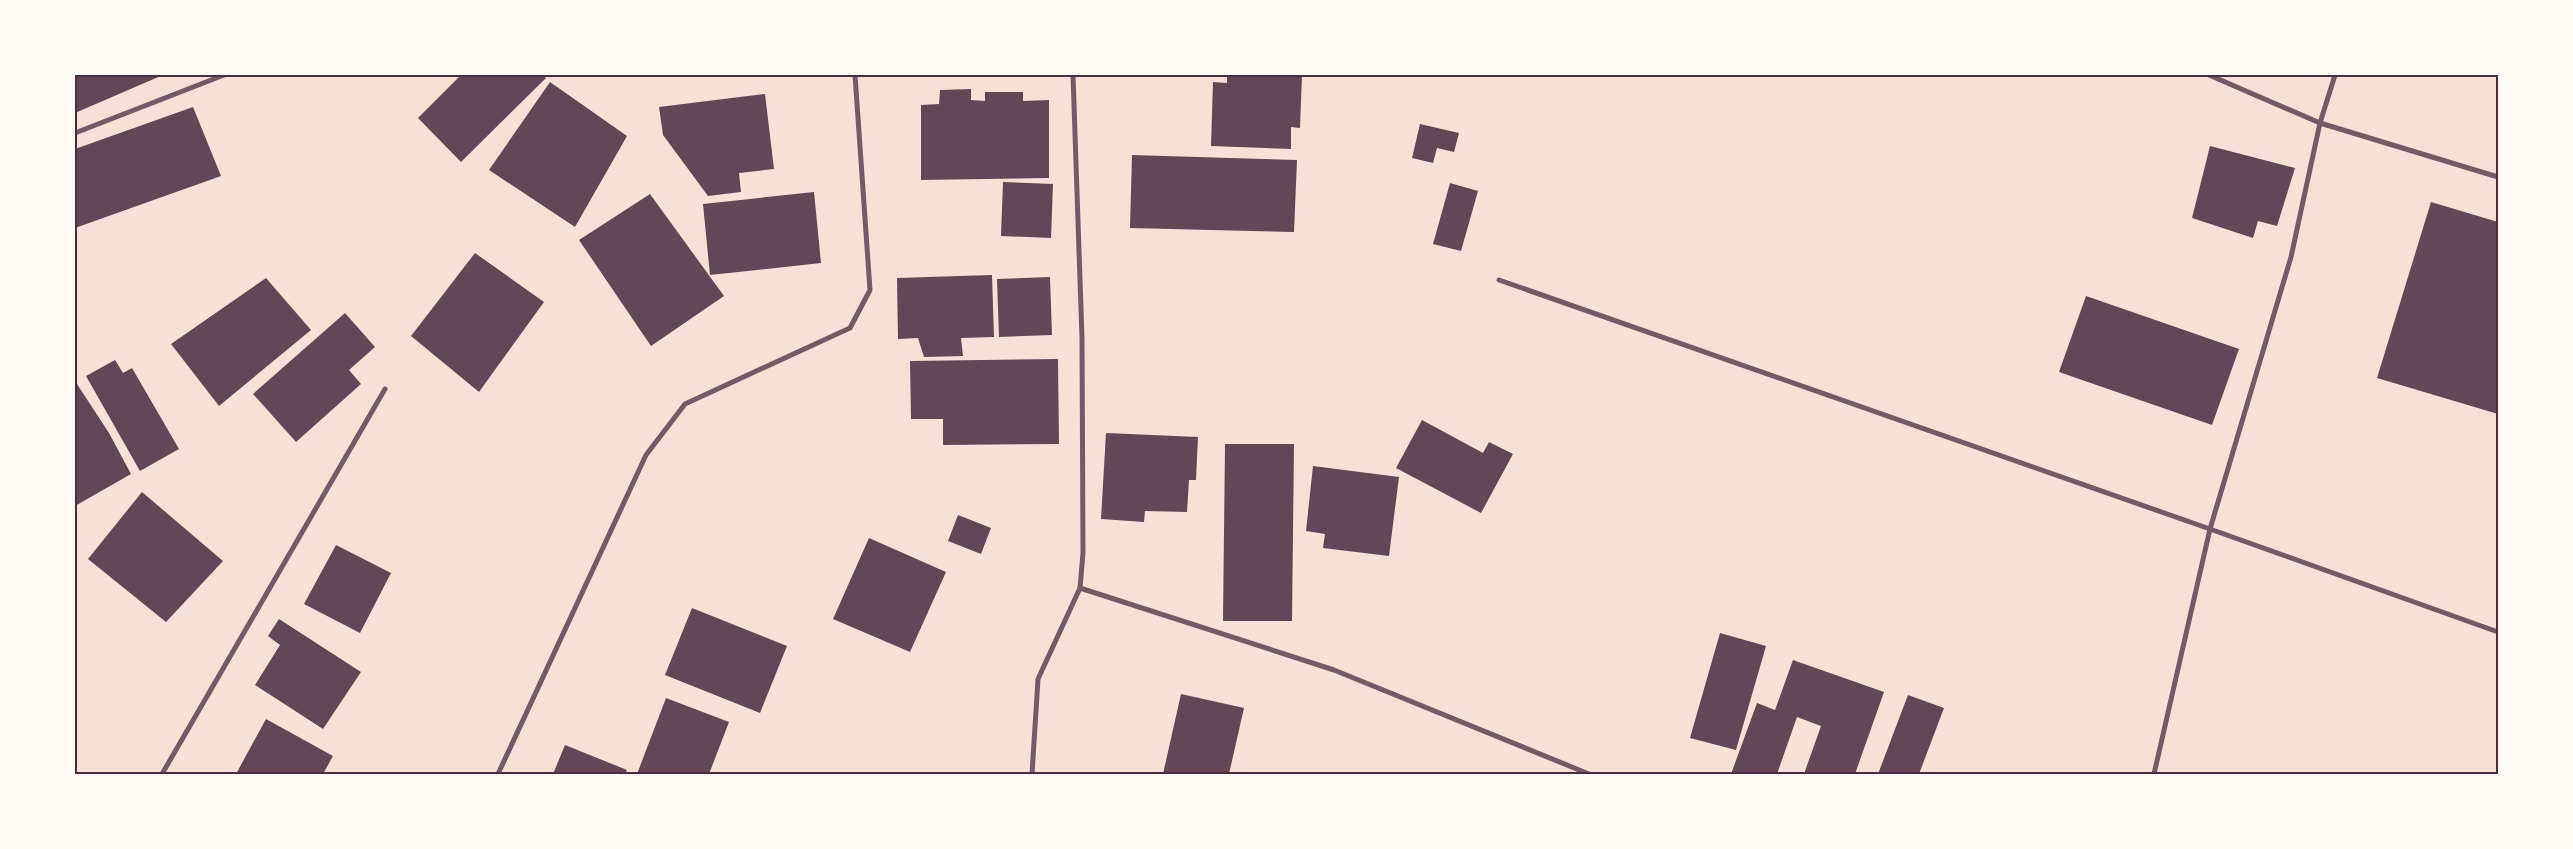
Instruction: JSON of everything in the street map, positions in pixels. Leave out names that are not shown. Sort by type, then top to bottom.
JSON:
[{"type":"street","points":[[75,133],[224,75]]},
{"type":"street","points":[[498,774],[646,455],[685,404],[850,328],[870,290],[855,75]]},
{"type":"street","points":[[1032,774],[1038,679],[1080,588],[1083,553],[1082,338],[1073,75]]},
{"type":"street","points":[[2209,75],[2320,123],[2498,177]]},
{"type":"street","points":[[2154,774],[2210,529],[2292,257],[2320,123],[2335,75]]},
{"type":"street","points":[[1498,280],[2210,529],[2498,632]]},
{"type":"street","points":[[162,774],[385,389]]},
{"type":"street","points":[[1080,588],[1334,670],[1589,774]]},
{"type":"building","points":[[75,75],[163,75],[75,113]]},
{"type":"building","points":[[461,75],[543,75],[546,78],[461,162],[418,118]]},
{"type":"building","points":[[1227,75],[1302,75],[1300,128],[1291,127],[1291,149],[1211,146],[1213,82],[1227,83]]},
{"type":"building","points":[[550,82],[627,136],[575,227],[489,170]]},
{"type":"building","points":[[971,89],[971,100],[985,101],[985,92],[1023,92],[1023,101],[1049,100],[1049,178],[921,180],[921,105],[939,104],[940,90]]},
{"type":"building","points":[[765,94],[774,169],[739,173],[741,192],[708,196],[663,135],[659,107]]},
{"type":"building","points":[[193,107],[221,176],[75,228],[75,149]]},
{"type":"building","points":[[1420,124],[1459,133],[1454,152],[1437,148],[1433,163],[1412,158]]},
{"type":"building","points":[[2210,146],[2295,168],[2277,226],[2258,221],[2253,238],[2192,218]]},
{"type":"building","points":[[1132,155],[1297,160],[1294,232],[1130,228]]},
{"type":"building","points":[[1003,182],[1053,184],[1051,238],[1001,236]]},
{"type":"building","points":[[1450,183],[1478,191],[1461,251],[1433,244]]},
{"type":"building","points":[[814,192],[821,263],[710,275],[703,204]]},
{"type":"building","points":[[650,194],[724,296],[651,346],[579,240]]},
{"type":"building","points":[[2431,202],[2498,222],[2498,414],[2377,378]]},
{"type":"building","points":[[475,253],[544,302],[479,392],[411,336]]},
{"type":"building","points":[[992,275],[994,337],[961,338],[963,356],[924,357],[918,338],[898,339],[897,278]]},
{"type":"building","points":[[1050,277],[1052,335],[999,337],[997,279]]},
{"type":"building","points":[[266,278],[311,330],[219,406],[171,344]]},
{"type":"building","points":[[2086,296],[2239,349],[2212,425],[2059,372]]},
{"type":"building","points":[[345,313],[375,347],[349,370],[361,384],[296,442],[253,394]]},
{"type":"building","points":[[1058,359],[1059,444],[943,445],[943,419],[911,419],[910,361]]},
{"type":"building","points":[[115,360],[123,373],[132,368],[179,449],[140,471],[86,376]]},
{"type":"building","points":[[75,381],[109,433],[131,474],[75,506]]},
{"type":"building","points":[[1422,420],[1483,453],[1489,442],[1513,454],[1481,513],[1396,468]]},
{"type":"building","points":[[1106,433],[1198,437],[1196,480],[1189,480],[1187,512],[1145,511],[1144,522],[1101,519]]},
{"type":"building","points":[[1225,444],[1294,444],[1292,621],[1223,621]]},
{"type":"building","points":[[1313,466],[1399,477],[1389,556],[1323,548],[1325,534],[1306,531]]},
{"type":"building","points":[[142,492],[223,561],[166,622],[88,559]]},
{"type":"building","points":[[958,515],[991,528],[981,554],[948,541]]},
{"type":"building","points":[[869,538],[946,572],[910,652],[833,619]]},
{"type":"building","points":[[336,545],[391,573],[360,633],[304,604]]},
{"type":"building","points":[[692,608],[787,646],[760,713],[665,675]]},
{"type":"building","points":[[279,619],[361,672],[323,729],[255,685],[280,645],[268,636]]},
{"type":"building","points":[[1720,633],[1766,646],[1736,750],[1690,738]]},
{"type":"building","points":[[1793,660],[1884,692],[1855,774],[1804,774],[1821,726],[1797,717],[1777,774],[1731,774],[1757,703],[1775,710]]},
{"type":"building","points":[[1181,694],[1244,708],[1229,774],[1163,774]]},
{"type":"building","points":[[1908,695],[1944,708],[1919,774],[1878,774]]},
{"type":"building","points":[[666,698],[729,722],[709,774],[637,774]]},
{"type":"building","points":[[266,719],[333,756],[323,774],[236,774]]},
{"type":"building","points":[[565,745],[627,770],[625,774],[553,774]]}]
